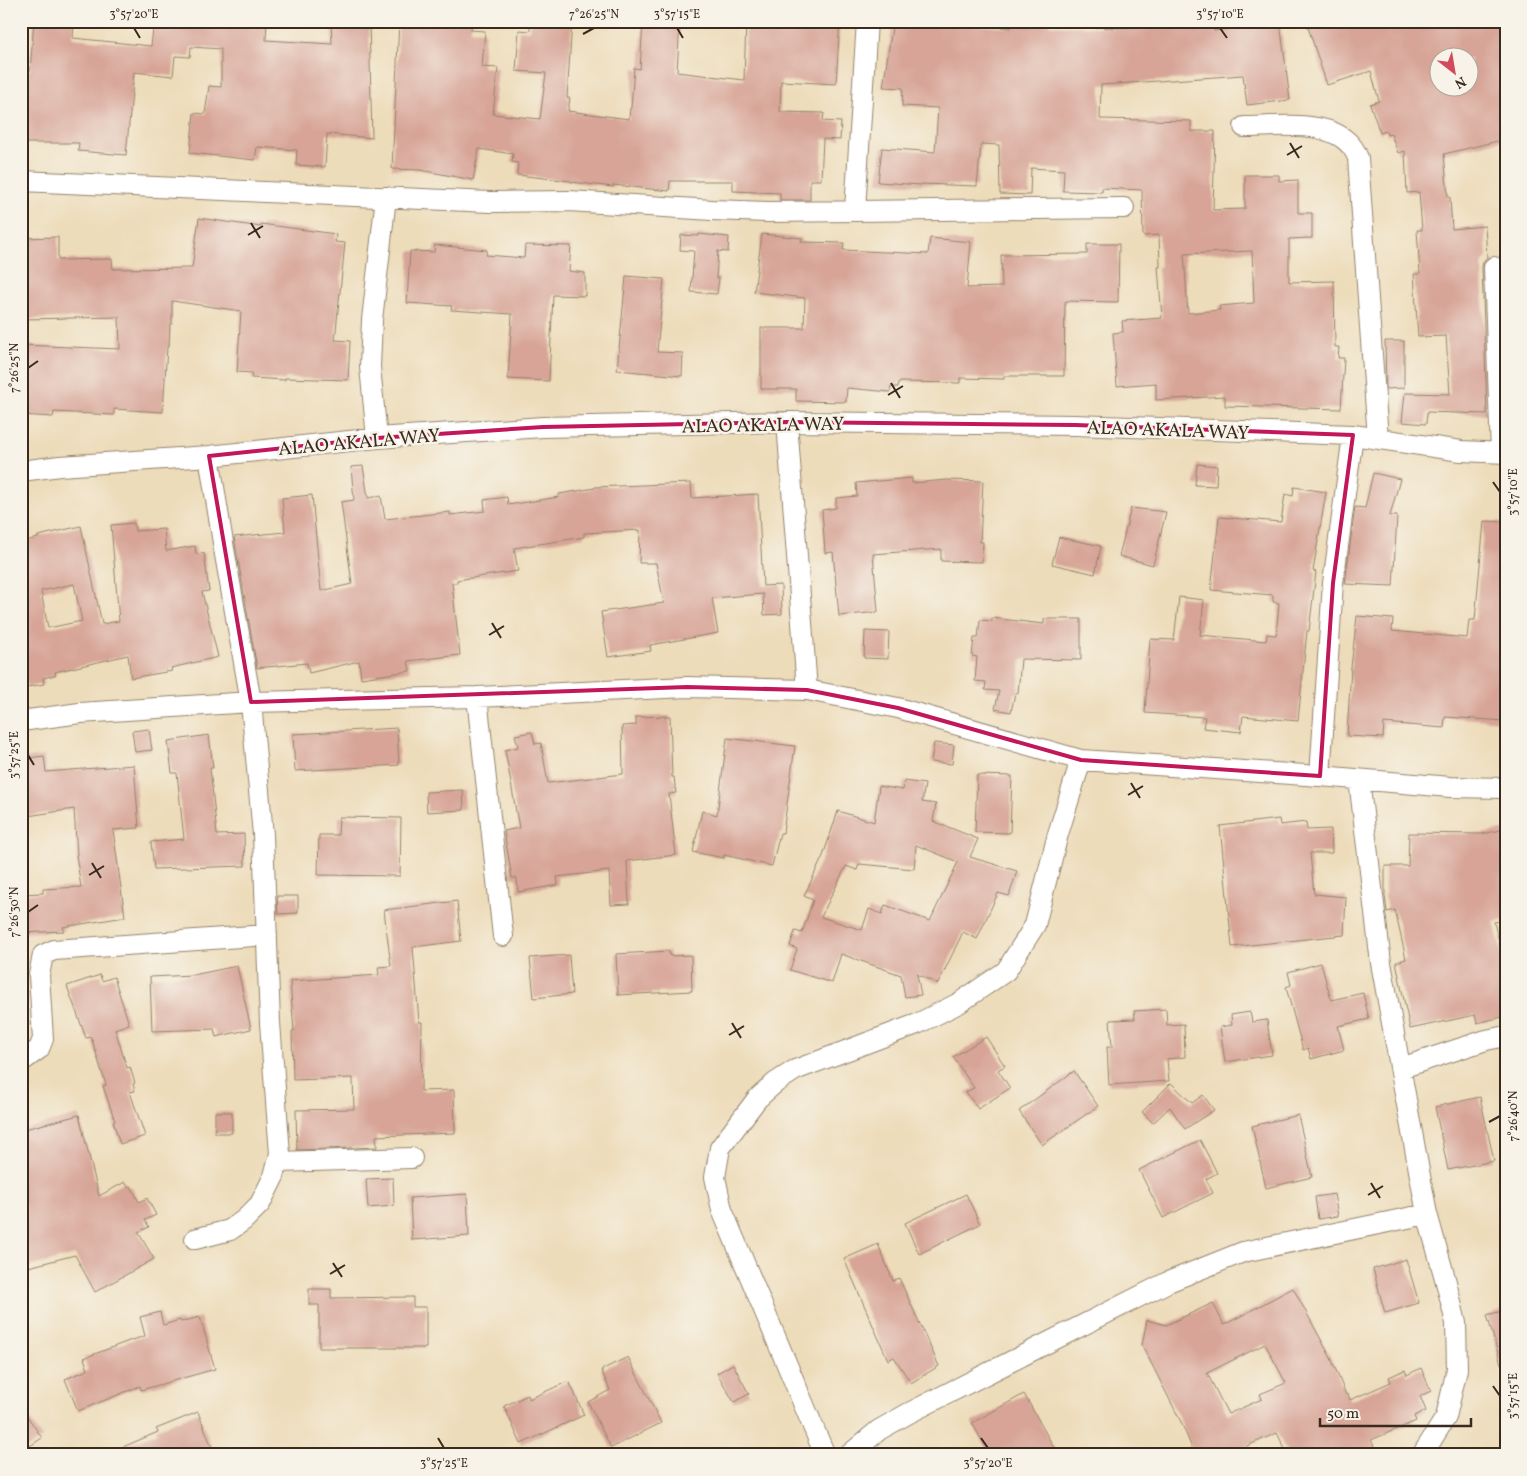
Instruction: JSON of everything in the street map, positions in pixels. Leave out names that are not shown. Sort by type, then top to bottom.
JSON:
[{"type":"street","points":[[855,210],[867,21]]},
{"type":"street","points":[[1244,128],[1310,126],[1334,134],[1347,142],[1354,149],[1358,158],[1378,439]]},
{"type":"street","points":[[21,182],[490,202],[569,201],[768,212],[1124,208]]},
{"type":"street","points":[[377,438],[370,367],[372,320],[386,197]]},
{"type":"street","points":[[1494,267],[1504,453]]},
{"type":"street","points":[[787,422],[806,690]]},
{"type":"street","name":"ALAO AKALA WAY","points":[[21,471],[60,466],[209,456],[377,438],[543,427],[787,422],[1075,425],[1353,435],[1461,451],[1504,453]]},
{"type":"street","points":[[1320,776],[1333,583],[1353,435]]},
{"type":"street","points":[[195,1239],[230,1230],[244,1220],[260,1204],[274,1176],[280,1154],[270,1022],[263,835],[251,702],[209,456]]},
{"type":"street","points":[[21,721],[80,713],[251,702],[477,697],[687,687],[806,690],[898,708],[1081,760],[1450,787],[1506,788]]},
{"type":"street","points":[[477,697],[503,936]]},
{"type":"street","points":[[825,1455],[722,1210],[715,1177],[720,1148],[757,1099],[775,1083],[795,1070],[917,1024],[959,1003],[1006,970],[1035,925],[1058,834],[1081,760]]},
{"type":"street","points":[[1359,780],[1381,963],[1427,1214],[1456,1323],[1457,1369],[1446,1417],[1422,1455]]},
{"type":"street","points":[[21,1062],[38,1049],[43,1039],[40,975],[43,955],[54,950],[267,935]]},
{"type":"street","points":[[1401,1068],[1486,1040],[1506,1036]]},
{"type":"street","points":[[278,1162],[412,1158]]},
{"type":"street","points":[[849,1455],[879,1430],[909,1413],[1168,1282],[1243,1252],[1427,1214]]},
{"type":"highlighted area","points":[[787,422],[1075,425],[1353,435],[1333,583],[1320,776],[1081,760],[898,708],[807,690],[687,687],[251,702],[209,456],[377,438],[543,427]]},
{"type":"building","points":[[34,21],[74,21],[73,38],[151,46],[154,21],[267,21],[266,40],[332,44],[331,21],[369,21],[372,138],[327,134],[325,167],[296,165],[297,150],[257,147],[255,160],[190,153],[194,113],[205,114],[209,86],[221,87],[221,49],[191,47],[190,57],[175,56],[173,76],[134,72],[126,155],[78,151],[79,143],[23,143],[21,71],[30,71]]},
{"type":"building","points":[[399,21],[472,21],[471,30],[485,31],[482,67],[498,68],[493,114],[540,119],[546,73],[516,71],[519,30],[530,31],[530,21],[572,21],[567,98],[570,98],[568,111],[629,119],[634,68],[640,69],[643,21],[680,21],[677,72],[744,80],[746,21],[840,21],[836,84],[781,81],[780,112],[824,113],[823,121],[841,122],[840,140],[823,139],[821,180],[810,180],[810,200],[780,200],[780,193],[733,191],[733,181],[670,181],[669,191],[613,185],[613,187],[517,175],[518,163],[512,162],[513,154],[479,149],[473,180],[420,170],[392,169]]},
{"type":"building","points":[[893,21],[928,21],[1011,28],[1012,21],[1049,21],[1049,25],[1117,28],[1213,21],[1214,31],[1280,22],[1290,100],[1247,105],[1243,75],[1101,85],[1100,119],[1191,121],[1191,131],[1215,131],[1213,210],[1245,209],[1245,175],[1279,175],[1279,181],[1298,180],[1298,213],[1312,213],[1312,238],[1289,239],[1289,282],[1334,281],[1335,347],[1339,347],[1338,358],[1344,358],[1341,409],[1225,406],[1225,396],[1156,400],[1156,383],[1117,386],[1113,333],[1123,332],[1122,321],[1162,318],[1158,267],[1160,267],[1159,235],[1143,236],[1142,190],[1102,188],[1102,192],[1063,191],[1064,170],[1031,168],[1030,195],[1000,194],[999,145],[981,144],[977,186],[878,182],[882,148],[935,152],[938,108],[902,106],[903,88],[883,87]],"holes":[[[1252,251],[1254,303],[1219,306],[1220,310],[1188,313],[1184,254]]]},
{"type":"building","points":[[1306,21],[1503,21],[1506,36],[1506,139],[1444,154],[1452,229],[1485,226],[1487,257],[1482,267],[1487,414],[1427,412],[1426,424],[1402,422],[1405,393],[1450,394],[1446,336],[1418,337],[1414,274],[1420,274],[1417,230],[1422,230],[1419,192],[1407,193],[1405,151],[1398,153],[1391,134],[1387,135],[1386,131],[1380,133],[1370,104],[1379,101],[1371,71],[1327,85]]},
{"type":"building","points":[[199,218],[261,227],[261,224],[336,234],[335,242],[345,243],[335,340],[350,341],[348,380],[251,378],[252,373],[237,372],[241,311],[172,301],[172,324],[170,324],[169,347],[167,347],[163,412],[114,409],[114,415],[54,412],[53,417],[21,415],[21,345],[120,349],[119,317],[25,319],[23,238],[58,237],[58,260],[112,259],[113,269],[192,268]]},
{"type":"building","points":[[699,234],[729,237],[728,252],[718,251],[716,278],[719,278],[717,294],[691,292],[694,251],[680,250],[681,235],[699,236]]},
{"type":"building","points":[[762,234],[802,238],[801,242],[844,243],[843,250],[928,254],[930,238],[971,242],[967,288],[1002,287],[1001,255],[1087,254],[1087,244],[1119,244],[1118,302],[1065,302],[1064,376],[1004,376],[1004,379],[960,378],[960,383],[899,382],[898,387],[891,387],[890,392],[847,388],[846,402],[796,401],[796,389],[761,389],[761,328],[804,328],[805,298],[754,292]]},
{"type":"building","points":[[435,245],[487,250],[486,255],[524,258],[525,245],[571,246],[569,271],[585,273],[585,296],[553,295],[549,381],[508,379],[512,314],[451,310],[452,306],[407,303],[410,251],[434,252]]},
{"type":"building","points":[[626,276],[664,279],[657,352],[683,353],[682,376],[617,370]]},
{"type":"building","points":[[1385,341],[1404,341],[1404,388],[1386,389]]},
{"type":"building","points":[[1197,464],[1217,466],[1216,486],[1195,485]]},
{"type":"building","points":[[363,466],[368,498],[381,496],[385,519],[450,512],[450,515],[485,511],[484,500],[507,497],[508,505],[559,497],[559,494],[595,487],[691,483],[692,498],[758,494],[763,586],[781,585],[782,614],[764,615],[763,594],[712,598],[718,633],[650,645],[651,651],[608,657],[601,612],[664,603],[656,563],[639,563],[640,530],[584,533],[584,537],[514,548],[518,571],[457,580],[457,583],[452,583],[460,655],[408,661],[410,671],[361,678],[359,661],[309,673],[307,663],[257,668],[234,537],[285,532],[282,498],[312,495],[321,591],[352,584],[341,502],[354,500],[351,467]]},
{"type":"building","points":[[1373,473],[1400,479],[1390,516],[1397,516],[1393,586],[1345,584],[1355,507],[1365,508]]},
{"type":"building","points":[[912,478],[912,483],[947,480],[983,481],[980,542],[983,542],[982,562],[941,561],[941,549],[873,554],[878,612],[839,616],[833,552],[825,553],[822,510],[836,508],[836,498],[857,496],[856,483]]},
{"type":"building","points":[[1294,487],[1326,492],[1313,571],[1316,572],[1309,631],[1307,631],[1298,721],[1243,716],[1241,732],[1203,728],[1205,717],[1145,713],[1150,639],[1174,640],[1179,597],[1204,600],[1200,635],[1266,641],[1267,634],[1276,635],[1279,603],[1273,602],[1273,595],[1211,590],[1219,517],[1281,522],[1285,494],[1293,496]]},
{"type":"building","points":[[1131,508],[1166,512],[1153,565],[1119,556]]},
{"type":"building","points":[[1484,521],[1506,522],[1506,618],[1504,618],[1501,661],[1506,662],[1505,721],[1445,717],[1444,728],[1384,723],[1383,738],[1347,736],[1351,667],[1357,616],[1393,619],[1392,631],[1467,638],[1469,620],[1475,620]]},
{"type":"building","points":[[134,523],[135,531],[164,529],[166,551],[195,546],[196,554],[204,553],[209,591],[202,592],[218,657],[171,668],[172,671],[131,678],[128,655],[55,672],[56,675],[43,678],[44,684],[27,687],[26,681],[21,682],[21,542],[81,526],[102,624],[119,621],[111,525]],"holes":[[[74,584],[82,621],[48,628],[41,591]]]},
{"type":"building","points":[[1059,537],[1101,546],[1095,574],[1052,564]]},
{"type":"building","points":[[992,618],[1044,624],[1044,619],[1081,619],[1081,660],[1021,659],[1018,693],[1015,693],[1011,712],[995,709],[999,691],[985,690],[986,682],[975,681],[977,657],[972,656],[974,638],[978,638],[980,620],[992,621]]},
{"type":"building","points":[[865,631],[889,632],[888,659],[864,658]]},
{"type":"building","points":[[670,716],[672,777],[674,777],[676,793],[669,794],[676,855],[627,861],[629,904],[611,905],[609,871],[557,877],[558,885],[518,892],[517,878],[512,878],[504,831],[519,828],[505,750],[518,747],[515,735],[532,732],[535,744],[541,743],[548,783],[623,774],[622,726],[636,725],[636,717]]},
{"type":"building","points":[[397,728],[399,765],[295,771],[293,734]]},
{"type":"building","points":[[149,729],[152,750],[135,752],[132,731]]},
{"type":"building","points":[[209,735],[213,768],[210,768],[217,835],[244,834],[245,866],[154,869],[151,842],[184,839],[177,773],[172,773],[168,741]]},
{"type":"building","points":[[727,738],[795,746],[783,833],[780,833],[772,866],[724,855],[724,858],[693,852],[702,811],[717,815]]},
{"type":"building","points":[[934,743],[954,745],[952,764],[931,762]]},
{"type":"building","points":[[44,756],[46,772],[134,765],[139,828],[113,830],[125,917],[63,927],[64,931],[21,933],[21,894],[43,893],[43,889],[81,887],[76,855],[74,809],[21,817],[21,759]]},
{"type":"building","points":[[977,775],[1012,776],[1010,833],[975,832]]},
{"type":"building","points":[[904,781],[925,784],[922,802],[936,804],[933,821],[978,839],[970,857],[1017,871],[1009,896],[998,893],[977,939],[963,932],[938,984],[917,974],[921,995],[905,997],[901,975],[841,954],[832,983],[790,970],[797,949],[790,946],[795,931],[802,933],[813,900],[804,896],[823,856],[838,811],[874,822],[879,786],[903,790]],"holes":[[[916,845],[958,862],[930,921],[885,905],[882,914],[869,909],[862,930],[821,917],[846,866],[857,870],[859,864],[914,869]]]},
{"type":"building","points":[[463,790],[464,810],[427,812],[426,792]]},
{"type":"building","points":[[339,817],[401,818],[400,876],[318,875],[319,835],[338,835]]},
{"type":"building","points":[[1279,819],[1280,825],[1306,822],[1307,830],[1331,829],[1332,853],[1310,853],[1314,894],[1346,897],[1344,935],[1232,947],[1220,826]]},
{"type":"building","points":[[1506,829],[1506,920],[1494,922],[1506,970],[1506,1016],[1477,1023],[1475,1015],[1410,1029],[1396,962],[1406,959],[1395,910],[1387,912],[1385,866],[1408,866],[1409,833],[1482,834]]},
{"type":"building","points":[[277,896],[298,896],[298,913],[278,914]]},
{"type":"building","points":[[457,901],[461,941],[413,947],[419,1022],[422,1022],[421,1091],[454,1090],[455,1133],[376,1136],[377,1147],[297,1150],[296,1110],[354,1109],[353,1078],[293,1080],[292,1031],[294,1031],[290,981],[379,975],[378,967],[391,966],[384,910]]},
{"type":"building","points":[[669,951],[670,956],[691,955],[692,991],[618,995],[616,954]]},
{"type":"building","points":[[569,955],[572,994],[534,998],[530,958]]},
{"type":"building","points":[[1321,963],[1331,1000],[1363,993],[1369,1019],[1338,1026],[1344,1050],[1311,1059],[1308,1048],[1303,1050],[1286,987],[1291,985],[1288,972]]},
{"type":"building","points":[[237,966],[251,1029],[216,1037],[214,1029],[152,1031],[150,977],[193,975]]},
{"type":"building","points":[[100,975],[102,981],[114,977],[129,1024],[115,1029],[127,1068],[130,1067],[135,1083],[133,1084],[135,1091],[130,1092],[145,1136],[120,1144],[113,1121],[115,1121],[103,1086],[106,1085],[91,1037],[86,1038],[67,986]]},
{"type":"building","points":[[1166,1009],[1167,1025],[1184,1024],[1185,1057],[1167,1059],[1169,1081],[1109,1085],[1107,1047],[1112,1047],[1110,1020],[1135,1019],[1134,1011]]},
{"type":"building","points":[[1250,1012],[1252,1022],[1267,1020],[1272,1055],[1225,1062],[1220,1027],[1232,1025],[1231,1015]]},
{"type":"building","points":[[986,1037],[1005,1066],[998,1070],[1010,1088],[978,1109],[966,1092],[974,1088],[953,1057]]},
{"type":"building","points":[[1074,1071],[1098,1106],[1042,1145],[1019,1111]]},
{"type":"building","points":[[1171,1083],[1192,1103],[1203,1095],[1214,1110],[1185,1129],[1170,1107],[1153,1123],[1142,1112]]},
{"type":"building","points":[[1480,1097],[1494,1161],[1448,1170],[1435,1107]]},
{"type":"building","points":[[215,1112],[232,1112],[232,1133],[215,1133]]},
{"type":"building","points":[[79,1115],[99,1196],[125,1182],[128,1187],[131,1186],[139,1202],[147,1198],[156,1215],[145,1220],[149,1227],[138,1232],[154,1259],[95,1292],[75,1255],[21,1269],[21,1214],[27,1213],[21,1192],[21,1130]]},
{"type":"building","points":[[1298,1115],[1312,1177],[1266,1188],[1252,1126]]},
{"type":"building","points":[[1200,1140],[1217,1173],[1206,1179],[1213,1193],[1163,1218],[1139,1170]]},
{"type":"building","points":[[393,1178],[394,1206],[368,1208],[366,1179]]},
{"type":"building","points":[[467,1194],[469,1236],[412,1240],[410,1198]]},
{"type":"building","points":[[966,1194],[980,1224],[919,1254],[905,1223]]},
{"type":"building","points":[[1334,1194],[1338,1216],[1318,1219],[1315,1197]]},
{"type":"building","points":[[878,1244],[893,1281],[899,1278],[939,1366],[911,1383],[894,1357],[888,1360],[844,1259]]},
{"type":"building","points":[[1406,1259],[1419,1303],[1385,1313],[1373,1269]]},
{"type":"building","points":[[1293,1288],[1331,1358],[1346,1395],[1348,1394],[1350,1400],[1391,1382],[1389,1377],[1405,1370],[1407,1375],[1421,1368],[1431,1391],[1420,1396],[1426,1411],[1414,1416],[1416,1421],[1371,1440],[1376,1450],[1367,1455],[1288,1455],[1277,1433],[1226,1455],[1195,1455],[1181,1422],[1142,1345],[1147,1320],[1166,1325],[1213,1303],[1224,1325]],"holes":[[[1265,1344],[1286,1383],[1260,1394],[1262,1399],[1228,1414],[1207,1373]]]},
{"type":"building","points":[[309,1289],[331,1289],[331,1298],[413,1297],[413,1307],[426,1307],[426,1348],[319,1348],[319,1305],[309,1305]]},
{"type":"building","points":[[1506,1310],[1506,1364],[1501,1364],[1487,1315]]},
{"type":"building","points":[[160,1312],[163,1325],[200,1317],[215,1369],[141,1390],[140,1386],[78,1411],[65,1379],[88,1370],[84,1358],[145,1336],[140,1317]]},
{"type":"building","points":[[628,1357],[661,1423],[611,1448],[588,1402],[610,1390],[601,1370]]},
{"type":"building","points":[[733,1364],[749,1394],[734,1402],[717,1373]]},
{"type":"building","points":[[569,1381],[584,1415],[521,1444],[504,1406],[528,1395],[529,1399]]},
{"type":"building","points":[[1024,1394],[1058,1455],[990,1455],[972,1423]]},
{"type":"building","points":[[21,1407],[42,1438],[21,1452]]},
{"type":"building","points":[[198,1412],[215,1455],[104,1455],[158,1432],[156,1429]]}]
